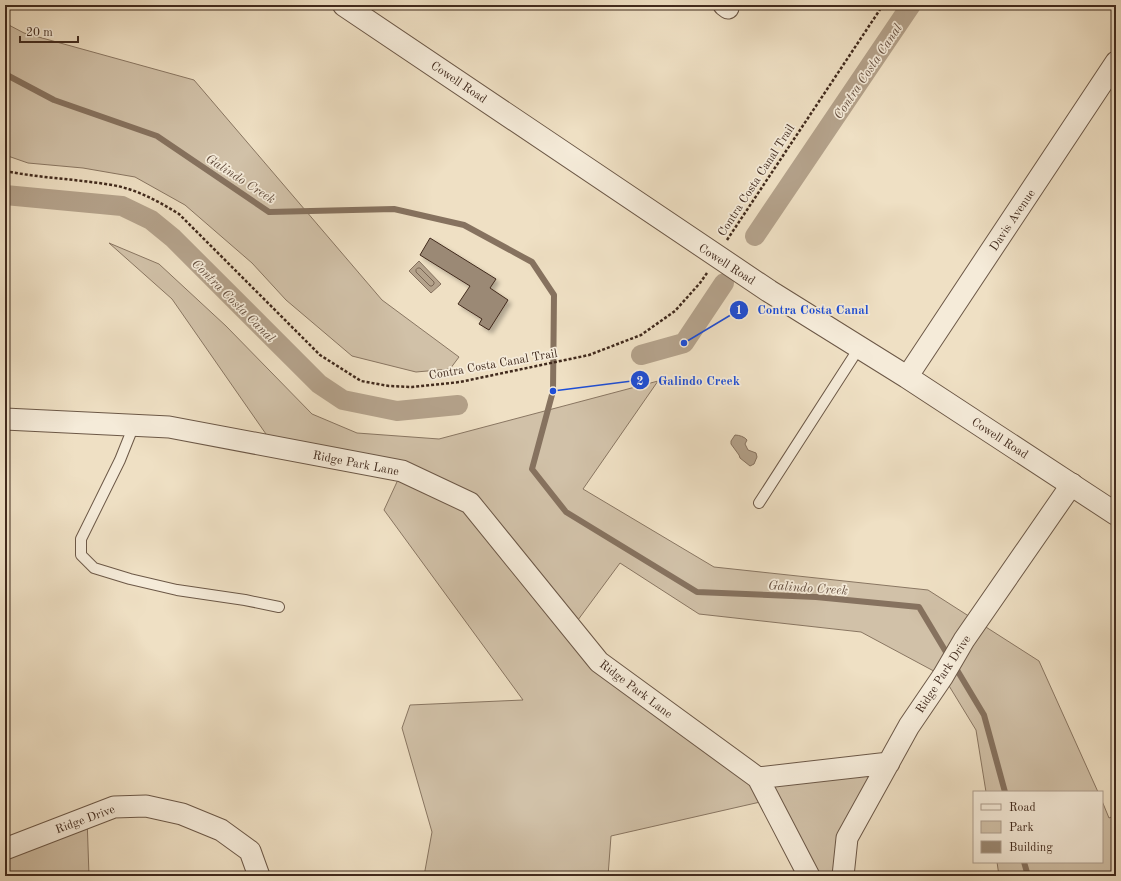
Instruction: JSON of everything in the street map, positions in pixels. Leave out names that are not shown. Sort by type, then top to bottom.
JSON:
[{"type":"street","name":"Cowell Road","points":[[344,5],[717,257],[1072,484],[1116,514]]},
{"type":"street","name":"Davis Avenue","points":[[907,378],[1116,62]]},
{"type":"street","name":"Ridge Park Lane","points":[[5,419],[169,427],[402,471],[470,503],[599,662],[758,778],[809,876]]},
{"type":"street","name":"Ridge Park Drive","points":[[843,876],[847,838],[909,726],[943,676],[964,640],[1072,484]]},
{"type":"street","points":[[758,778],[889,763]]},
{"type":"street","name":"Ridge Drive","points":[[5,849],[114,807],[146,806],[182,814],[221,830],[250,851],[259,876]]},
{"type":"lane","points":[[759,503],[860,348]]},
{"type":"lane","points":[[134,426],[117,466],[81,539],[81,555],[94,568],[130,579],[177,590],[245,600],[279,607]]},
{"type":"path","name":"Contra Costa Canal Trail","points":[[5,171],[112,185],[154,199],[179,214],[241,274],[320,355],[361,381],[389,386],[412,387],[460,382],[589,355],[641,335],[675,311],[700,283],[754,198],[882,5]]},
{"type":"green space","points":[[5,23],[24,33],[194,80],[382,300],[459,357],[450,369],[416,372],[352,356],[286,300],[252,263],[185,205],[135,177],[83,168],[28,163],[5,155]]},
{"type":"green space","points":[[109,243],[159,264],[226,326],[312,414],[357,433],[439,439],[658,381],[583,489],[714,567],[928,590],[1039,661],[1098,791],[986,791],[976,730],[943,676],[861,632],[699,614],[620,563],[572,628],[758,778],[889,763],[843,876],[809,876],[769,800],[611,836],[608,876],[424,876],[432,832],[402,728],[410,705],[523,700],[384,510],[402,471],[275,447],[172,299]]},
{"type":"green space","points":[[1103,803],[1109,818],[1116,815],[1116,876],[999,876],[997,863],[1103,863]]},
{"type":"green space","points":[[87,817],[89,876],[5,876],[5,849]]},
{"type":"water","points":[[419,261],[441,284],[431,293],[409,271]]},
{"type":"water","points":[[735,435],[742,436],[746,439],[745,444],[748,450],[756,453],[757,457],[754,464],[750,466],[740,458],[731,444],[731,441]]},
{"type":"building","points":[[430,238],[496,279],[490,288],[508,300],[489,330],[479,324],[482,319],[458,304],[470,286],[420,255]]},
{"type":"waterway","name":"Contra Costa Canal","points":[[755,236],[911,5]]},
{"type":"waterway","name":"Galindo Creek","points":[[5,74],[54,100],[157,136],[269,212],[394,209],[464,225],[532,262],[554,295],[553,391],[532,469],[566,512],[697,592],[816,597],[919,607],[949,657]]},
{"type":"waterway","name":"Contra Costa Canal","points":[[5,195],[122,206],[151,220],[173,238],[319,384],[343,400],[397,411],[458,405]]},
{"type":"waterway","name":"Contra Costa Canal","points":[[641,355],[684,343],[724,283]]},
{"type":"waterway","name":"Galindo Creek","points":[[954,665],[984,715],[1005,791]]},
{"type":"waterway","name":"Galindo Creek","points":[[1024,863],[1028,876]]},
{"type":"place","name":"Contra Costa Canal","points":[[684,343]]},
{"type":"place","name":"Galindo Creek","points":[[553,391]]}]
